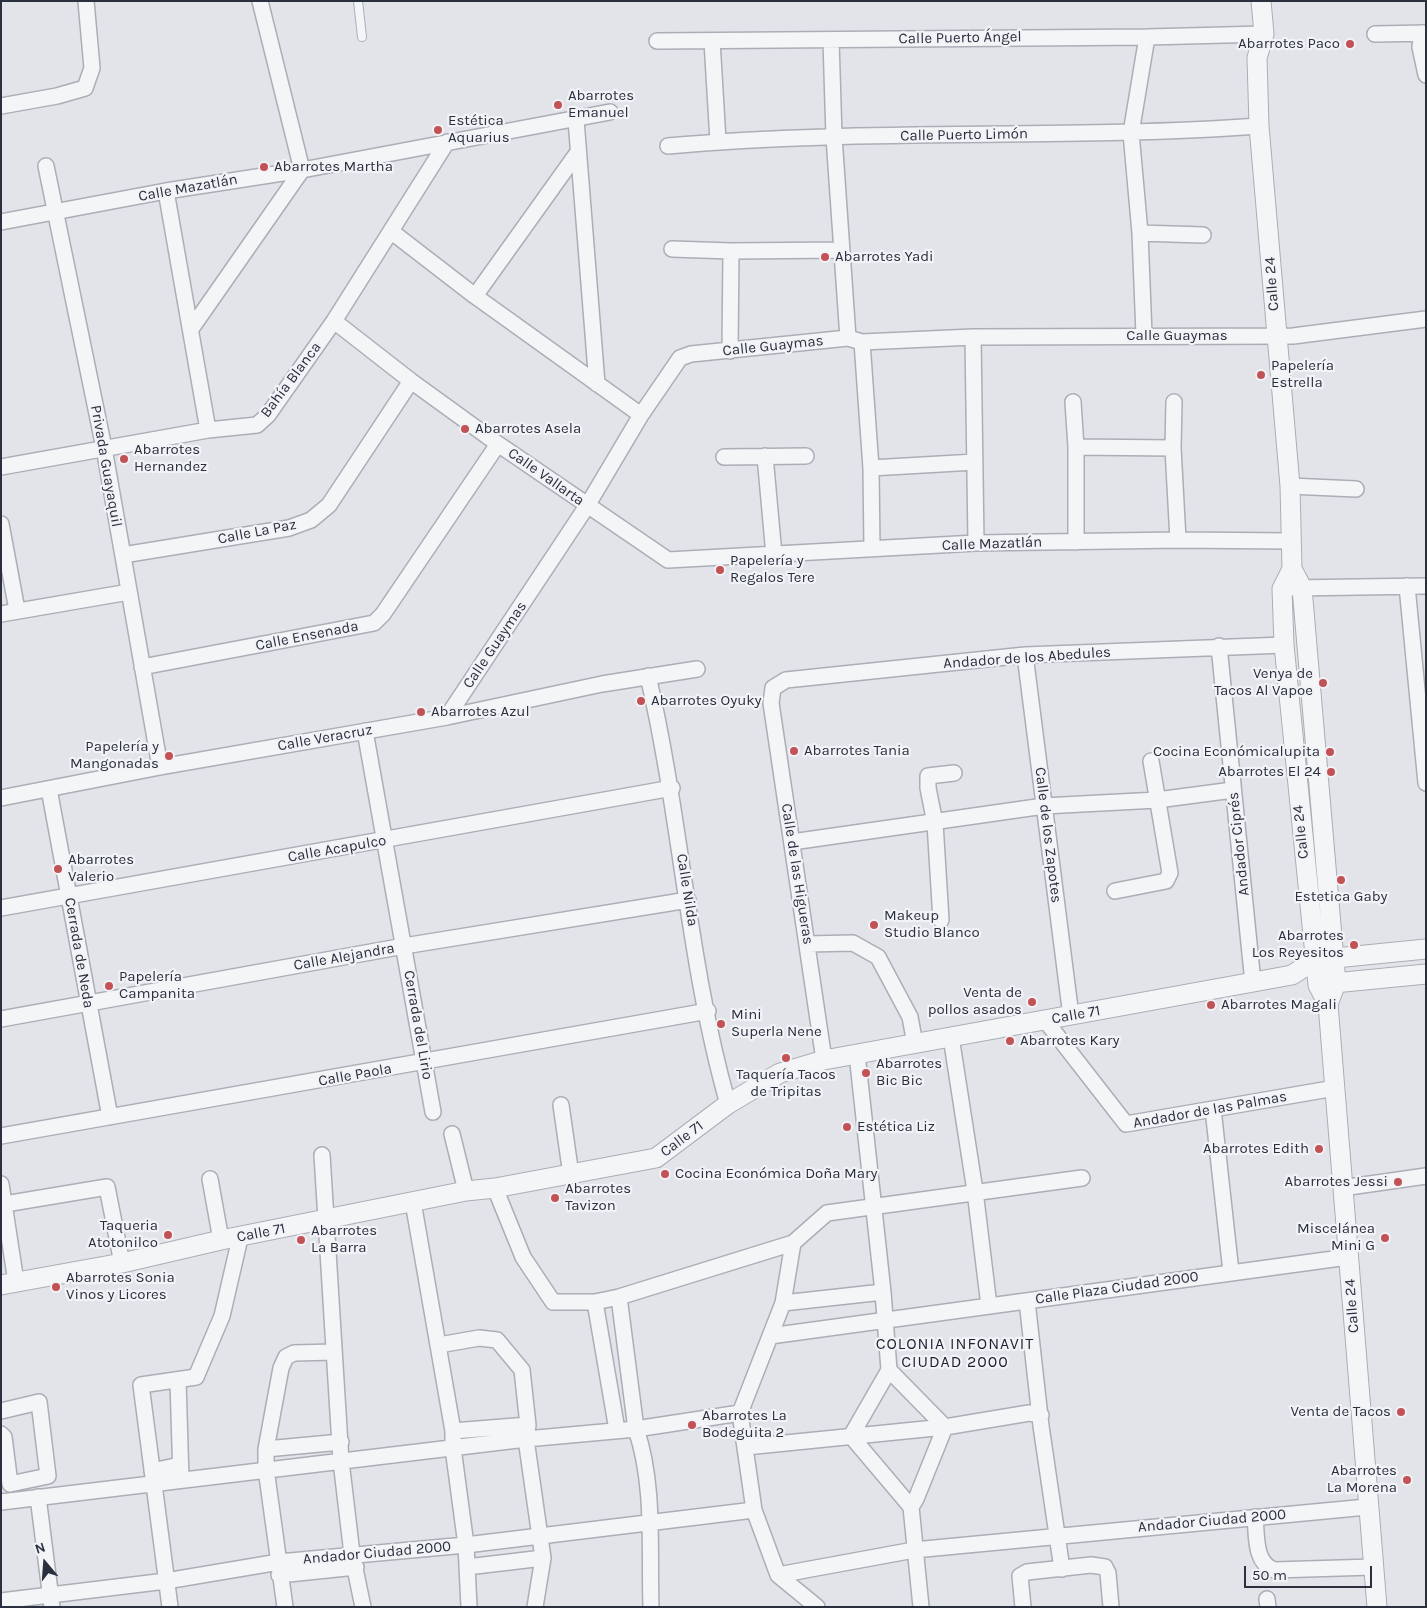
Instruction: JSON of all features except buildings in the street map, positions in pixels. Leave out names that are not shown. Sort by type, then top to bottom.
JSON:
[{"type":"street","points":[[1,106],[57,96],[85,88],[92,68],[86,1]]},
{"type":"street","points":[[191,329],[302,170],[260,1]]},
{"type":"street","name":"Calle 24","points":[[1261,1],[1264,34],[1257,58],[1259,126],[1284,336],[1292,569],[1302,588],[1324,959]]},
{"type":"street","points":[[1375,34],[1424,33],[1420,47],[1426,75]]},
{"type":"street","name":"Calle Puerto Ángel","points":[[657,41],[1147,37],[1264,34]]},
{"type":"street","points":[[1144,336],[1140,233],[1132,133],[1147,37]]},
{"type":"street","points":[[831,40],[834,137],[842,250],[871,468],[872,548]]},
{"type":"street","points":[[712,41],[718,141]]},
{"type":"street","name":"Calle Mazatlán","points":[[1,222],[166,191],[302,170],[447,142],[576,120],[610,112]]},
{"type":"street","points":[[576,120],[597,384]]},
{"type":"street","name":"Calle Puerto Limón","points":[[668,146],[718,141],[834,137],[1132,133],[1259,126]]},
{"type":"street","name":"Bahía Blanca","points":[[1,467],[208,430],[257,425],[268,415],[334,321],[392,232],[447,142]]},
{"type":"street","points":[[475,296],[578,152]]},
{"type":"street","name":"Privada Guayaquil","points":[[46,166],[58,212],[104,448],[160,767]]},
{"type":"street","points":[[166,191],[208,430]]},
{"type":"street","points":[[392,232],[475,296],[641,415]]},
{"type":"street","points":[[1140,233],[1203,235]]},
{"type":"street","points":[[672,248],[732,252],[842,250]]},
{"type":"street","points":[[730,351],[732,252]]},
{"type":"street","name":"Calle Guaymas","points":[[447,717],[587,506],[641,415],[680,358],[691,354],[855,340],[972,337],[1284,336],[1426,319]]},
{"type":"street","name":"Calle Vallarta","points":[[334,321],[411,381],[498,444],[668,560],[694,559]]},
{"type":"street","points":[[972,337],[976,543]]},
{"type":"street","name":"Calle La Paz","points":[[123,555],[289,528],[311,520],[329,505],[411,381]]},
{"type":"street","points":[[1073,402],[1076,447],[1076,542]]},
{"type":"street","points":[[1174,402],[1173,448],[1178,540]]},
{"type":"street","name":"Calle Ensenada","points":[[142,667],[374,623],[383,614],[498,444]]},
{"type":"street","points":[[1076,447],[1173,448]]},
{"type":"street","points":[[765,456],[774,555]]},
{"type":"street","points":[[724,457],[806,456]]},
{"type":"street","points":[[871,468],[975,462]]},
{"type":"street","points":[[1290,486],[1356,489]]},
{"type":"street","points":[[1,524],[17,610]]},
{"type":"street","name":"Calle Mazatlán","points":[[694,559],[976,543],[1178,540],[1291,541]]},
{"type":"street","name":"Calle 24","points":[[1292,569],[1282,589],[1284,645],[1327,984],[1377,1607]]},
{"type":"street","points":[[1408,586],[1426,783]]},
{"type":"street","points":[[1282,589],[1426,586]]},
{"type":"street","points":[[1,614],[129,592]]},
{"type":"street","name":"Andador de los Abedules","points":[[773,688],[786,680],[1025,655],[1219,646],[1284,645]]},
{"type":"street","name":"Andador Ciprés","points":[[1219,646],[1253,983]]},
{"type":"street","name":"Calle de los Zapotes","points":[[1025,655],[1071,1016]]},
{"type":"street","points":[[648,676],[697,669]]},
{"type":"street","name":"Calle Veracruz","points":[[1,798],[160,767],[447,717],[648,676]]},
{"type":"street","name":"Calle Nilda","points":[[648,676],[672,788],[688,900],[720,1075],[728,1104]]},
{"type":"street","name":"Calle de las Higueras","points":[[773,688],[771,703],[824,1060]]},
{"type":"street","name":"Cerrada del Lirio","points":[[365,731],[426,1063],[433,1112]]},
{"type":"street","points":[[1115,891],[1166,881],[1170,873],[1151,761]]},
{"type":"street","points":[[942,920],[935,823],[928,788],[928,776],[954,773]]},
{"type":"street","name":"Calle Acapulco","points":[[1,908],[386,841],[672,788]]},
{"type":"street","name":"Cerrada de Neda","points":[[49,789],[110,1117]]},
{"type":"street","points":[[792,842],[1044,806],[1157,800],[1233,790]]},
{"type":"street","name":"Calle Alejandra","points":[[1,1019],[404,946],[688,900]]},
{"type":"street","points":[[807,944],[853,943],[878,957],[910,1018],[915,1044]]},
{"type":"street","points":[[1324,959],[1426,948]]},
{"type":"street","name":"Calle 71","points":[[9,1283],[122,1263],[222,1240],[240,1238],[466,1191],[571,1175],[656,1158],[728,1104],[780,1073],[824,1060],[1292,975],[1324,959]]},
{"type":"street","points":[[1292,975],[1327,984],[1426,974]]},
{"type":"street","name":"Calle Paola","points":[[1,1136],[426,1063],[708,1011]]},
{"type":"street","name":"Andador de las Palmas","points":[[1045,1020],[1126,1124],[1335,1088]]},
{"type":"street","points":[[951,1037],[975,1191],[989,1306]]},
{"type":"street","points":[[851,1436],[889,1370],[886,1321],[857,1054]]},
{"type":"street","points":[[561,1105],[571,1175]]},
{"type":"street","points":[[1213,1109],[1231,1272]]},
{"type":"street","points":[[452,1134],[466,1191]]},
{"type":"street","points":[[322,1155],[324,1221],[342,1461],[354,1560],[363,1607]]},
{"type":"street","points":[[1342,1188],[1426,1176]]},
{"type":"street","points":[[495,1188],[523,1258],[553,1302],[595,1302],[619,1297],[793,1243],[827,1213],[874,1208],[975,1191],[1082,1178]]},
{"type":"street","points":[[210,1179],[222,1240]]},
{"type":"street","points":[[1,1184],[5,1204],[9,1283]]},
{"type":"street","points":[[5,1204],[107,1187],[122,1263]]},
{"type":"street","points":[[413,1202],[453,1431],[453,1448],[466,1544],[469,1607]]},
{"type":"street","points":[[170,1607],[141,1385],[196,1377],[222,1316],[240,1238]]},
{"type":"street","points":[[793,1243],[783,1303],[740,1413],[754,1510],[778,1575],[817,1607]]},
{"type":"street","name":"Calle Plaza Ciudad 2000","points":[[770,1336],[1348,1257]]},
{"type":"street","points":[[783,1303],[883,1292]]},
{"type":"street","points":[[619,1297],[636,1429],[642,1444],[650,1510],[651,1607]]},
{"type":"street","points":[[1027,1301],[1062,1569]]},
{"type":"street","points":[[595,1302],[617,1430]]},
{"type":"street","points":[[439,1345],[479,1338],[497,1340],[522,1370],[538,1536],[542,1558],[535,1607]]},
{"type":"street","points":[[285,1607],[266,1469],[266,1449],[281,1368],[286,1357],[294,1353],[334,1352]]},
{"type":"street","points":[[889,1370],[946,1427]]},
{"type":"street","points":[[178,1380],[180,1472]]},
{"type":"street","points":[[1,1411],[39,1402],[48,1476],[10,1484],[4,1437],[1,1434]]},
{"type":"street","points":[[453,1431],[527,1432],[636,1429],[740,1413]]},
{"type":"street","points":[[746,1447],[946,1427],[1030,1413],[1041,1416]]},
{"type":"street","points":[[921,1607],[911,1507],[946,1427]]},
{"type":"street","points":[[1,1502],[180,1472],[266,1469],[342,1461],[453,1448],[527,1432]]},
{"type":"street","points":[[851,1436],[911,1507]]},
{"type":"street","points":[[266,1449],[341,1442]]},
{"type":"street","points":[[38,1497],[51,1601]]},
{"type":"street","name":"Andador Ciudad 2000","points":[[778,1575],[914,1550],[1368,1507]]},
{"type":"street","name":"Andador Ciudad 2000","points":[[279,1569],[466,1544],[754,1510]]},
{"type":"street","points":[[1255,1517],[1259,1557],[1265,1567],[1274,1570],[1373,1566]]},
{"type":"street","points":[[467,1567],[542,1558]]},
{"type":"street","points":[[1023,1607],[1020,1576],[1027,1572],[1091,1565],[1105,1567],[1108,1573],[1111,1607]]},
{"type":"street","points":[[1,1601],[51,1601],[166,1581],[279,1569]]},
{"type":"lane","points":[[358,1],[362,37]]},
{"type":"place","name":"Abarrotes Paco","points":[[1350,44]]},
{"type":"place","name":"Abarrotes Emanuel","points":[[558,105]]},
{"type":"place","name":"Estética Aquarius","points":[[438,130]]},
{"type":"place","name":"Abarrotes Martha","points":[[264,167]]},
{"type":"place","name":"Abarrotes Yadi","points":[[825,257]]},
{"type":"place","name":"Papelería Estrella","points":[[1261,375]]},
{"type":"place","name":"Abarrotes Asela","points":[[465,429]]},
{"type":"place","name":"Abarrotes Hernandez","points":[[124,459]]},
{"type":"place","name":"Papelería y Regalos Tere","points":[[720,570]]},
{"type":"place","name":"Venya de Tacos Al Vapoe","points":[[1323,683]]},
{"type":"place","name":"Abarrotes Oyuky","points":[[641,701]]},
{"type":"place","name":"Abarrotes Azul","points":[[421,712]]},
{"type":"place","name":"Abarrotes Tania","points":[[794,751]]},
{"type":"place","name":"Cocina Económicalupita","points":[[1330,752]]},
{"type":"place","name":"Papelería y Mangonadas","points":[[169,756]]},
{"type":"place","name":"Abarrotes El 24","points":[[1331,772]]},
{"type":"place","name":"Abarrotes Valerio","points":[[58,869]]},
{"type":"place","name":"Estetica Gaby","points":[[1341,880]]},
{"type":"place","name":"Makeup Studio Blanco","points":[[874,925]]},
{"type":"place","name":"Abarrotes Los Reyesitos","points":[[1354,945]]},
{"type":"place","name":"Papelería Campanita","points":[[109,986]]},
{"type":"place","name":"Venta de pollos asados","points":[[1032,1002]]},
{"type":"place","name":"Abarrotes Magali","points":[[1211,1005]]},
{"type":"place","name":"Mini Superla Nene","points":[[721,1024]]},
{"type":"place","name":"Abarrotes Kary","points":[[1010,1041]]},
{"type":"place","name":"Taquería Tacos de Tripitas","points":[[786,1058]]},
{"type":"place","name":"Abarrotes Bic Bic","points":[[866,1073]]},
{"type":"place","name":"Estética Liz","points":[[847,1127]]},
{"type":"place","name":"Abarrotes Edith","points":[[1319,1149]]},
{"type":"place","name":"Cocina Económica Doña Mary","points":[[665,1174]]},
{"type":"place","name":"Abarrotes Jessi","points":[[1398,1182]]},
{"type":"place","name":"Abarrotes Tavizon","points":[[555,1198]]},
{"type":"place","name":"Taqueria Atotonilco","points":[[168,1235]]},
{"type":"place","name":"Miscelánea Mini G","points":[[1385,1238]]},
{"type":"place","name":"Abarrotes La Barra","points":[[301,1240]]},
{"type":"place","name":"Abarrotes Sonia Vinos y Licores","points":[[56,1287]]},
{"type":"place","name":"Venta de Tacos","points":[[1401,1412]]},
{"type":"place","name":"Abarrotes La Bodeguita 2","points":[[692,1425]]},
{"type":"place","name":"Abarrotes La Morena","points":[[1407,1480]]},
{"type":"district","name":"COLONIA INFONAVIT CIUDAD 2000","points":[[955,1353]]}]
